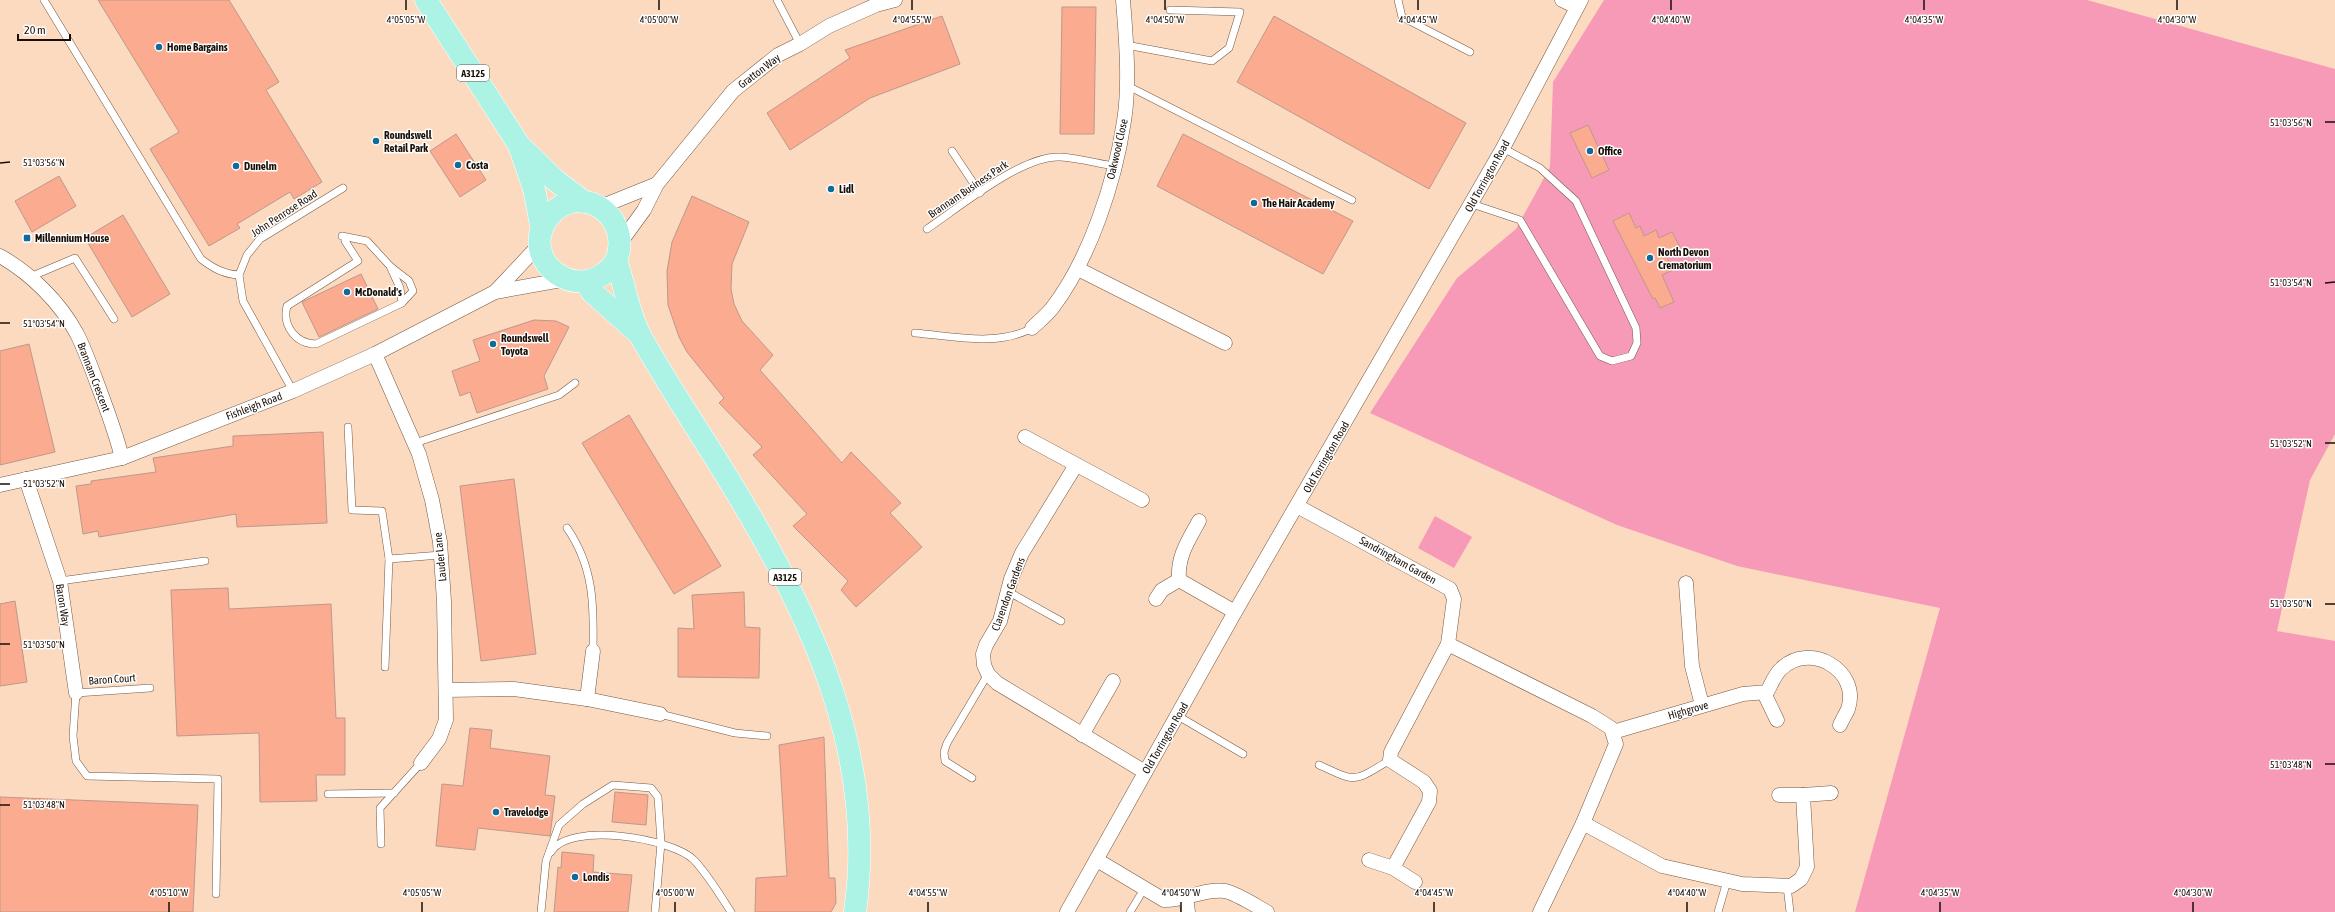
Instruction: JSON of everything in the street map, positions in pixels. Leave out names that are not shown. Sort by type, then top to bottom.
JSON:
[{"type":"main road","name":"A3125","points":[[426,0],[519,145],[555,180],[592,204]]},
{"type":"main road","name":"A3125","points":[[519,145],[534,189],[541,237]]},
{"type":"main road","points":[[570,203],[592,204],[615,222],[618,252],[603,275],[576,280],[550,269],[543,258],[541,237],[548,218],[558,208],[570,203]]},
{"type":"main road","name":"A3125","points":[[618,252],[639,333],[736,490],[782,572],[819,649],[836,698],[850,752],[858,807],[860,847],[855,912]]},
{"type":"main road","name":"A3125","points":[[576,280],[639,333]]},
{"type":"street","name":"Gratton Way","points":[[618,252],[644,210],[657,184],[733,91],[778,55],[800,44],[829,26],[876,5],[895,0]]},
{"type":"street","name":"Oakwood Close","points":[[1032,328],[1052,308],[1078,269],[1100,216],[1114,166],[1125,121],[1126,45],[1123,0]]},
{"type":"street","points":[[1562,0],[1579,4]]},
{"type":"street","name":"Old Torrington Road","points":[[1067,912],[1235,612],[1472,204],[1579,4]]},
{"type":"street","name":"Gratton Way","points":[[592,204],[657,184]]},
{"type":"street","name":"Fishleigh Road","points":[[495,292],[541,237]]},
{"type":"street","name":"Brannam Crescent","points":[[0,256],[30,277],[56,303],[76,333],[116,436],[122,458]]},
{"type":"street","points":[[1078,269],[1225,343]]},
{"type":"street","name":"Fishleigh Road","points":[[0,485],[122,458],[293,391],[375,354],[495,292],[576,280]]},
{"type":"street","name":"Lauder Lane","points":[[375,354],[415,443],[432,500],[441,555],[444,601],[446,720],[439,739],[421,763]]},
{"type":"street","points":[[1025,437],[1142,500]]},
{"type":"street","name":"Clarendon Gardens","points":[[988,674],[984,664],[983,654],[1000,621],[1007,591],[1022,553],[1076,465]]},
{"type":"street","name":"Baron Way","points":[[26,479],[60,581],[76,692]]},
{"type":"street","name":"Sandringham Garden","points":[[1297,506],[1450,589],[1454,599],[1448,644],[1390,756]]},
{"type":"street","points":[[1179,580],[1178,566],[1180,555],[1199,521]]},
{"type":"street","points":[[1179,580],[1235,612]]},
{"type":"street","points":[[1156,599],[1162,590],[1179,580]]},
{"type":"street","points":[[1686,583],[1692,666],[1702,706]]},
{"type":"street","points":[[1448,644],[1604,722],[1613,732],[1616,744],[1583,824],[1540,912]]},
{"type":"street","points":[[587,699],[593,651]]},
{"type":"street","points":[[1777,720],[1764,693],[1767,692],[1781,668],[1807,656],[1822,659],[1840,671],[1849,692],[1849,708],[1840,725]]},
{"type":"street","points":[[988,674],[997,683],[1040,707],[1145,772]]},
{"type":"street","points":[[1082,734],[1113,681]]},
{"type":"street","points":[[446,690],[514,689],[587,699],[660,714]]},
{"type":"street","name":"Highgrove","points":[[1613,732],[1743,694],[1764,693]]},
{"type":"street","points":[[1390,756],[1424,782],[1430,792],[1429,802],[1393,868]]},
{"type":"street","points":[[1779,796],[1831,793]]},
{"type":"street","points":[[1583,824],[1662,866],[1727,881],[1760,886],[1791,886],[1801,879],[1807,867],[1803,795]]},
{"type":"street","points":[[1097,860],[1164,900],[1175,901],[1213,891],[1226,891],[1267,912]]},
{"type":"street","points":[[1369,860],[1393,868],[1415,882]]},
{"type":"street","points":[[1186,898],[1188,912]]},
{"type":"lane","points":[[44,0],[201,259],[213,268],[227,274],[239,275]]},
{"type":"lane","points":[[777,0],[800,44]]},
{"type":"lane","points":[[1398,0],[1402,17],[1470,52]]},
{"type":"lane","points":[[1126,45],[1212,61],[1229,48],[1240,12],[1170,10]]},
{"type":"lane","points":[[1126,85],[1352,200]]},
{"type":"lane","points":[[1472,204],[1520,220],[1600,356],[1612,361],[1631,356],[1637,343],[1636,328],[1576,201],[1540,168],[1503,148]]},
{"type":"lane","points":[[952,151],[980,193]]},
{"type":"lane","name":"Brannam Business Park","points":[[927,229],[1013,171],[1040,159],[1059,157],[1114,166]]},
{"type":"lane","name":"John Penrose Road","points":[[293,391],[243,301],[239,275],[246,255],[260,240],[343,188]]},
{"type":"lane","points":[[344,238],[367,241],[390,266],[409,281],[413,291],[402,303],[316,344],[308,344],[296,339],[287,321],[287,306],[358,261],[344,238]]},
{"type":"lane","points":[[30,277],[75,258],[114,320]]},
{"type":"lane","points":[[390,266],[400,288],[402,303]]},
{"type":"lane","points":[[915,333],[997,338],[1013,336],[1032,328]]},
{"type":"lane","points":[[415,443],[559,395],[575,383]]},
{"type":"lane","points":[[348,427],[352,510],[382,511],[389,559],[385,667]]},
{"type":"lane","points":[[567,528],[580,546],[586,564],[594,608],[593,651]]},
{"type":"lane","points":[[389,559],[441,555]]},
{"type":"lane","points":[[60,581],[205,561]]},
{"type":"lane","points":[[1007,591],[1061,621]]},
{"type":"lane","points":[[972,778],[945,761],[944,752],[947,743],[988,674]]},
{"type":"lane","name":"Baron Court","points":[[76,692],[150,688]]},
{"type":"lane","name":"Baron Way","points":[[76,692],[73,736],[76,761],[87,776],[218,779],[216,894]]},
{"type":"lane","points":[[660,714],[735,733],[767,736]]},
{"type":"lane","points":[[1178,716],[1243,754]]},
{"type":"lane","points":[[1319,765],[1346,777],[1356,779],[1390,756]]},
{"type":"lane","points":[[381,844],[380,808],[421,763]]},
{"type":"lane","points":[[541,912],[546,861],[559,826],[584,804],[613,785],[652,788],[658,797],[661,843],[656,912]]},
{"type":"lane","points":[[328,794],[394,793]]},
{"type":"lane","points":[[546,861],[553,849],[573,838],[596,834],[661,843],[676,848],[693,860],[731,912]]},
{"type":"lane","points":[[1718,912],[1727,881]]},
{"type":"lane","points":[[1787,886],[1790,912]]},
{"type":"lane","points":[[1130,912],[1144,889]]},
{"type":"shaded area","points":[[1604,0],[2087,0],[2335,69],[2335,434],[2310,480],[2277,631],[2335,641],[2335,912],[1855,912],[1940,608],[1737,566],[1617,525],[1370,413],[1457,278],[1516,229],[1550,167],[1553,82]]},
{"type":"shaded area","points":[[1435,516],[1472,537],[1454,568],[1418,548]]},
{"type":"building","points":[[98,0],[229,0],[279,82],[266,90],[322,182],[294,199],[290,192],[237,224],[240,228],[209,246],[150,149],[179,132]]},
{"type":"building","points":[[1062,7],[1096,7],[1094,134],[1060,134]]},
{"type":"building","points":[[942,16],[960,64],[870,98],[790,150],[767,113],[850,58],[845,50]]},
{"type":"building","points":[[1274,16],[1466,123],[1429,189],[1237,82]]},
{"type":"building","name":"Office","points":[[1588,125],[1609,170],[1592,178],[1570,133]]},
{"type":"building","name":"Costa","points":[[456,134],[486,180],[460,197],[430,151]]},
{"type":"building","name":"The Hair Academy","points":[[1183,134],[1353,221],[1323,274],[1157,186]]},
{"type":"building","points":[[59,176],[76,206],[32,232],[15,201]]},
{"type":"building","points":[[692,196],[749,222],[732,264],[731,289],[734,304],[742,321],[773,355],[760,370],[842,463],[851,452],[901,503],[890,513],[922,547],[856,607],[841,590],[848,581],[793,526],[807,514],[753,455],[762,447],[719,403],[724,398],[687,352],[679,337],[668,305],[667,271],[672,242]]},
{"type":"building","name":"North Devon Crematorium","points":[[1629,213],[1636,228],[1640,226],[1644,236],[1656,230],[1659,238],[1672,232],[1680,247],[1665,254],[1673,270],[1662,275],[1674,302],[1660,308],[1655,298],[1653,299],[1613,221]]},
{"type":"building","points":[[123,215],[170,294],[132,317],[85,238]]},
{"type":"building","name":"McDonald's","points":[[361,274],[378,309],[319,337],[302,302]]},
{"type":"building","points":[[534,320],[556,321],[569,327],[544,376],[548,389],[477,413],[470,392],[460,396],[452,371],[480,361],[473,340]]},
{"type":"building","points":[[29,344],[55,452],[0,465],[0,351]]},
{"type":"building","points":[[629,415],[721,566],[674,594],[582,443]]},
{"type":"building","points":[[323,432],[327,523],[237,527],[236,514],[99,537],[98,531],[83,534],[76,486],[91,484],[91,481],[156,472],[153,458],[233,446],[233,436]]},
{"type":"building","points":[[514,479],[536,654],[481,661],[460,486]]},
{"type":"building","points":[[228,588],[229,609],[331,604],[336,718],[345,718],[345,775],[316,775],[317,801],[260,802],[259,733],[177,736],[171,590]]},
{"type":"building","points":[[744,592],[745,627],[760,628],[759,678],[678,677],[678,628],[694,629],[692,595]]},
{"type":"building","points":[[15,601],[27,682],[0,686],[0,604]]},
{"type":"building","points":[[470,728],[492,730],[490,748],[550,756],[545,795],[555,796],[550,836],[478,828],[475,850],[436,846],[442,784],[463,786]]},
{"type":"building","points":[[824,737],[829,878],[835,878],[836,903],[831,912],[755,912],[756,878],[787,876],[779,745]]},
{"type":"building","points":[[615,792],[648,795],[646,825],[612,822]]},
{"type":"building","points":[[0,797],[198,805],[193,912],[0,912]]},
{"type":"building","points":[[562,852],[594,855],[593,872],[632,875],[628,912],[554,912],[558,867],[561,868]]},
{"type":"place","name":"Home Bargains","points":[[159,47]]},
{"type":"place","name":"Roundswell Retail Park","points":[[376,141]]},
{"type":"place","name":"Office","points":[[1590,151]]},
{"type":"place","name":"Costa","points":[[458,165]]},
{"type":"place","name":"Dunelm","points":[[236,166]]},
{"type":"place","name":"Lidl","points":[[831,189]]},
{"type":"place","name":"The Hair Academy","points":[[1254,203]]},
{"type":"place","name":"Millennium House","points":[[27,238]]},
{"type":"place","name":"North Devon Crematorium","points":[[1650,258]]},
{"type":"place","name":"McDonald's","points":[[347,292]]},
{"type":"place","name":"Roundswell Toyota","points":[[493,344]]},
{"type":"place","name":"Travelodge","points":[[496,812]]},
{"type":"place","name":"Londis","points":[[575,877]]}]
